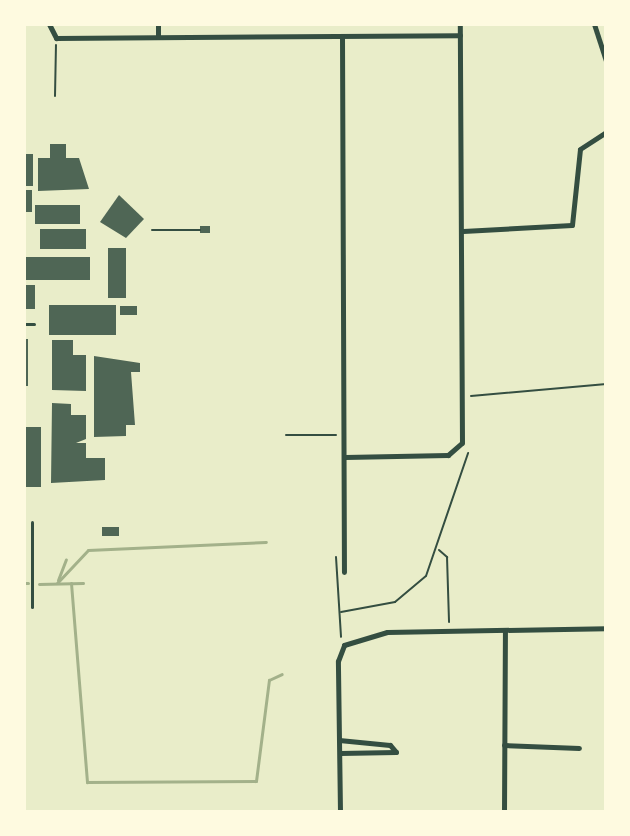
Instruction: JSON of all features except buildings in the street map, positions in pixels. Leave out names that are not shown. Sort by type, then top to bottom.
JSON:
[{"type":"street","points":[[49,24],[56,38],[460,35]]},
{"type":"street","points":[[158,24],[158,37]]},
{"type":"street","points":[[345,457],[448,455],[462,443],[460,24]]},
{"type":"street","points":[[594,24],[606,62]]},
{"type":"street","points":[[342,36],[344,572]]},
{"type":"street","points":[[463,231],[572,225],[580,149],[606,132]]},
{"type":"street","points":[[340,812],[341,648],[387,632],[606,628]]},
{"type":"street","points":[[504,812],[505,630]]},
{"type":"street","points":[[339,740],[390,745],[396,752],[340,753]]},
{"type":"street","points":[[504,745],[579,748]]},
{"type":"lane","points":[[24,324],[34,324]]},
{"type":"lane","points":[[32,522],[32,607]]},
{"type":"path","points":[[55,96],[56,38]]},
{"type":"path","points":[[152,230],[200,230]]},
{"type":"path","points":[[517,381],[517,388]]},
{"type":"path","points":[[471,396],[517,388],[606,384]]},
{"type":"path","points":[[286,435],[336,435]]},
{"type":"path","points":[[340,612],[408,595],[439,550],[449,497],[467,473],[468,453]]},
{"type":"path","points":[[439,550],[447,557],[450,631]]},
{"type":"waterway","points":[[57,583],[88,550],[266,542]]},
{"type":"waterway","points":[[58,580],[66,559]]},
{"type":"waterway","points":[[71,583],[87,782],[256,781],[269,680],[282,674]]},
{"type":"waterway","points":[[39,584],[83,583]]}]
